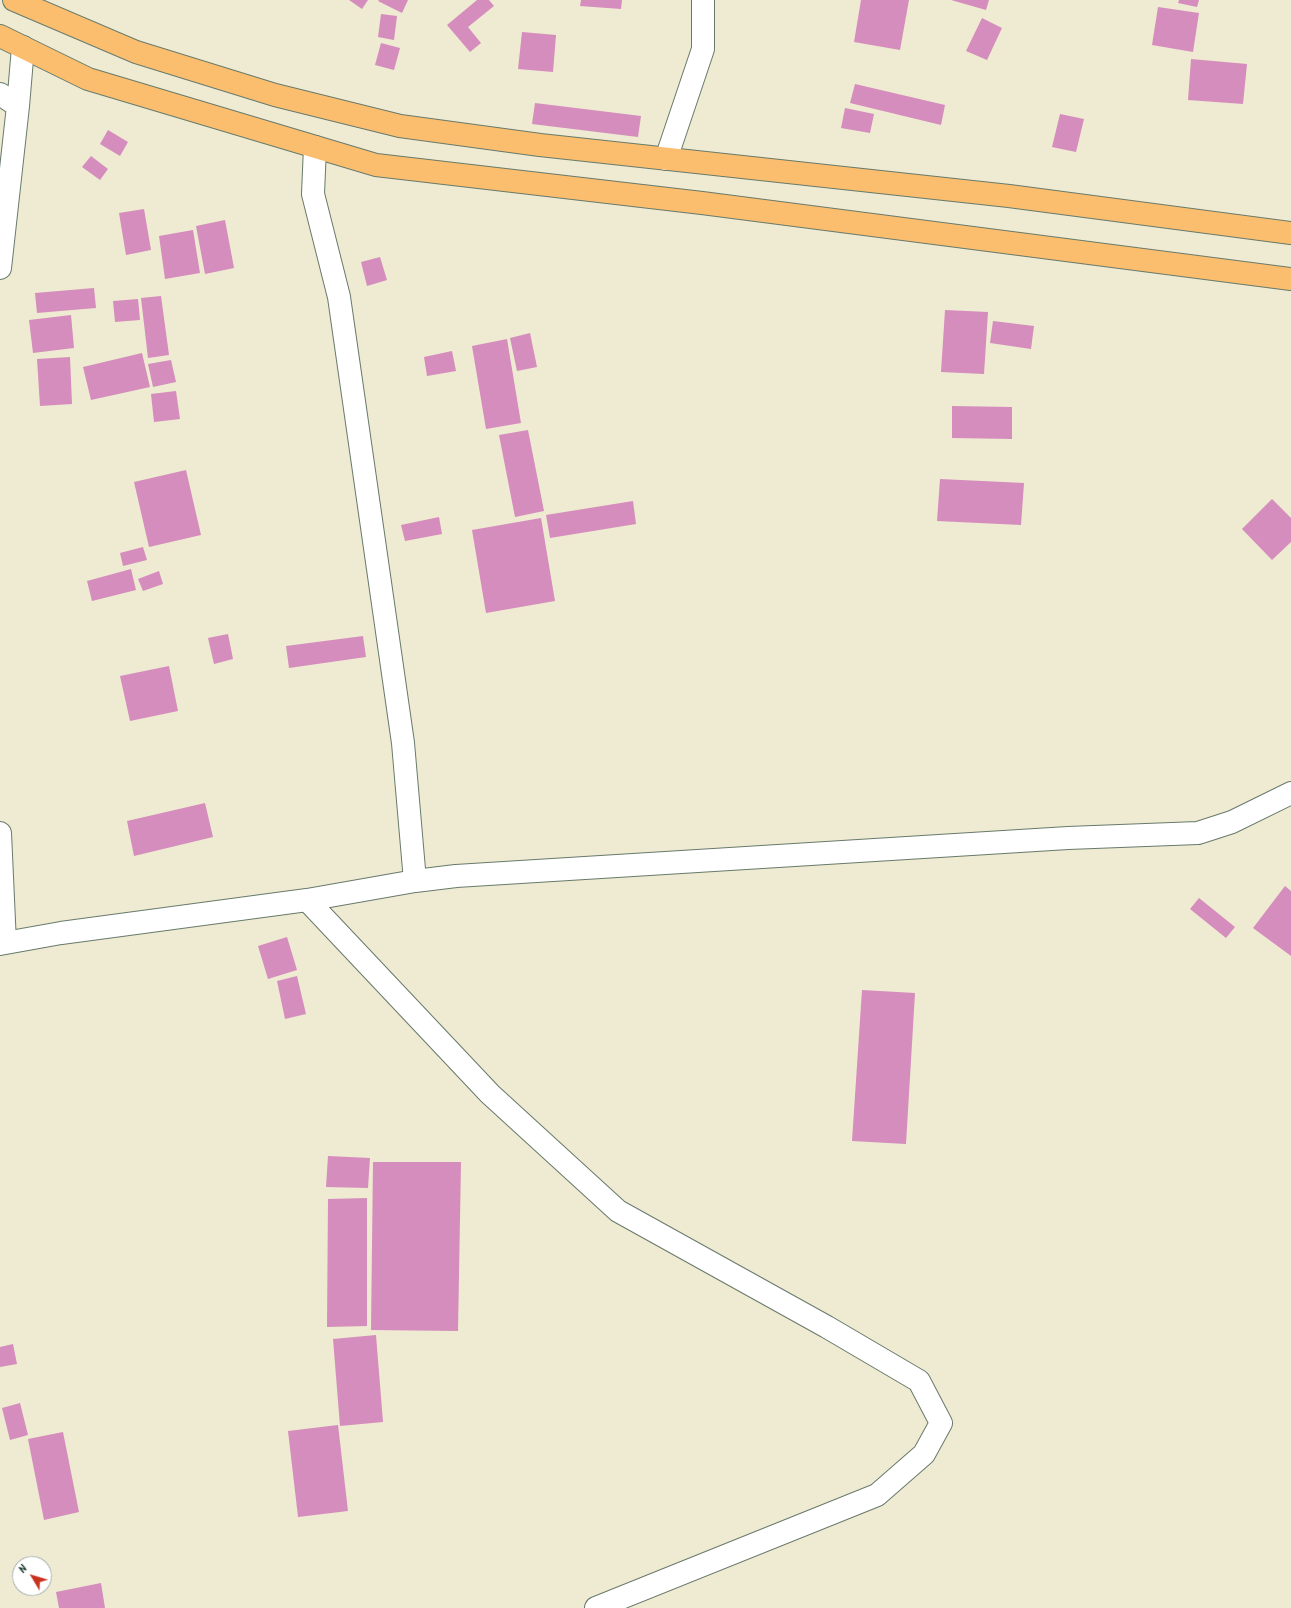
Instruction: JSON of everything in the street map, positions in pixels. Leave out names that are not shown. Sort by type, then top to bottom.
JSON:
[{"type":"main road","points":[[14,0],[136,52],[276,95],[400,126],[540,145],[1009,196],[1291,233]]},
{"type":"main road","points":[[0,36],[88,79],[376,165],[702,202],[1291,279]]},
{"type":"street","points":[[666,159],[703,49],[703,0]]},
{"type":"street","points":[[0,268],[23,47]]},
{"type":"street","points":[[0,94],[18,106]]},
{"type":"street","points":[[314,147],[313,194],[340,305],[403,743],[415,881]]},
{"type":"street","points":[[0,833],[3,943],[61,933],[307,900],[415,881],[464,875],[1068,838],[1198,833],[1232,822],[1291,793]]},
{"type":"street","points":[[307,900],[490,1094],[618,1211],[827,1327],[919,1381],[941,1423],[924,1454],[877,1495],[596,1608]]},
{"type":"building","points":[[349,0],[368,0],[362,9]]},
{"type":"building","points":[[408,0],[402,13],[378,1]]},
{"type":"building","points":[[477,0],[489,0],[494,6],[468,27],[481,43],[470,52],[447,25]]},
{"type":"building","points":[[581,0],[622,0],[621,9],[580,6]]},
{"type":"building","points":[[861,0],[909,0],[900,50],[854,42]]},
{"type":"building","points":[[951,0],[989,0],[986,10]]},
{"type":"building","points":[[1179,0],[1199,0],[1197,7],[1178,3]]},
{"type":"building","points":[[1158,7],[1199,13],[1193,52],[1152,45]]},
{"type":"building","points":[[381,14],[397,16],[394,40],[378,37]]},
{"type":"building","points":[[982,18],[1002,28],[987,60],[966,51]]},
{"type":"building","points":[[522,32],[556,35],[553,72],[518,69]]},
{"type":"building","points":[[381,43],[400,48],[394,70],[375,65]]},
{"type":"building","points":[[1191,59],[1247,64],[1243,104],[1188,100]]},
{"type":"building","points":[[855,84],[945,105],[941,125],[850,103]]},
{"type":"building","points":[[535,103],[641,116],[638,137],[532,124]]},
{"type":"building","points":[[845,108],[874,114],[870,133],[841,128]]},
{"type":"building","points":[[1060,114],[1084,119],[1076,152],[1052,147]]},
{"type":"building","points":[[108,130],[128,142],[120,156],[100,144]]},
{"type":"building","points":[[91,156],[108,169],[100,180],[82,167]]},
{"type":"building","points":[[144,209],[151,250],[126,255],[119,213]]},
{"type":"building","points":[[225,220],[234,268],[205,274],[196,226]]},
{"type":"building","points":[[193,230],[200,273],[165,279],[159,236]]},
{"type":"building","points":[[380,257],[387,280],[367,286],[361,262]]},
{"type":"building","points":[[94,288],[96,308],[37,313],[35,293]]},
{"type":"building","points":[[161,296],[169,355],[148,358],[141,298]]},
{"type":"building","points":[[138,299],[140,320],[115,322],[113,301]]},
{"type":"building","points":[[945,310],[988,312],[984,374],[941,372]]},
{"type":"building","points":[[71,315],[74,348],[33,353],[29,320]]},
{"type":"building","points":[[993,321],[1034,326],[1031,349],[990,343]]},
{"type":"building","points":[[530,333],[537,367],[517,371],[510,338]]},
{"type":"building","points":[[507,339],[521,423],[486,429],[472,346]]},
{"type":"building","points":[[452,351],[456,371],[427,376],[424,357]]},
{"type":"building","points":[[142,353],[150,387],[91,400],[83,367]]},
{"type":"building","points":[[70,357],[72,404],[40,406],[37,359]]},
{"type":"building","points":[[171,360],[176,382],[153,387],[148,364]]},
{"type":"building","points":[[176,391],[180,419],[154,422],[151,394]]},
{"type":"building","points":[[952,406],[1012,407],[1012,439],[952,438]]},
{"type":"building","points":[[528,430],[544,511],[515,517],[499,435]]},
{"type":"building","points":[[186,470],[201,535],[149,547],[134,482]]},
{"type":"building","points":[[940,479],[1024,483],[1021,525],[937,521]]},
{"type":"building","points":[[1272,499],[1291,518],[1291,542],[1272,560],[1242,529]]},
{"type":"building","points":[[633,501],[636,524],[550,538],[546,515]]},
{"type":"building","points":[[439,517],[442,534],[405,541],[401,525]]},
{"type":"building","points":[[541,518],[555,601],[486,613],[472,530]]},
{"type":"building","points":[[143,547],[147,560],[123,566],[120,553]]},
{"type":"building","points":[[131,569],[136,590],[92,601],[87,581]]},
{"type":"building","points":[[159,571],[163,584],[143,591],[138,579]]},
{"type":"building","points":[[228,634],[233,659],[214,664],[208,638]]},
{"type":"building","points":[[363,636],[366,657],[289,668],[286,646]]},
{"type":"building","points":[[169,666],[178,711],[130,721],[120,676]]},
{"type":"building","points":[[205,803],[213,837],[134,856],[127,821]]},
{"type":"building","points":[[1285,886],[1291,891],[1291,956],[1253,928]]},
{"type":"building","points":[[1199,898],[1235,927],[1226,938],[1190,909]]},
{"type":"building","points":[[287,937],[297,970],[268,979],[258,946]]},
{"type":"building","points":[[297,976],[306,1014],[285,1019],[277,981]]},
{"type":"building","points":[[862,990],[915,993],[906,1144],[852,1141]]},
{"type":"building","points":[[328,1156],[370,1158],[368,1188],[326,1187]]},
{"type":"building","points":[[373,1162],[461,1162],[458,1331],[371,1330]]},
{"type":"building","points":[[367,1198],[367,1326],[327,1327],[328,1199]]},
{"type":"building","points":[[376,1335],[383,1422],[340,1426],[333,1339]]},
{"type":"building","points":[[13,1344],[17,1364],[0,1367],[0,1347]]},
{"type":"building","points":[[20,1403],[28,1435],[10,1440],[2,1408]]},
{"type":"building","points":[[338,1425],[348,1511],[298,1517],[288,1431]]},
{"type":"building","points":[[63,1432],[79,1512],[44,1520],[28,1439]]},
{"type":"building","points":[[101,1583],[105,1608],[59,1608],[56,1592]]}]
